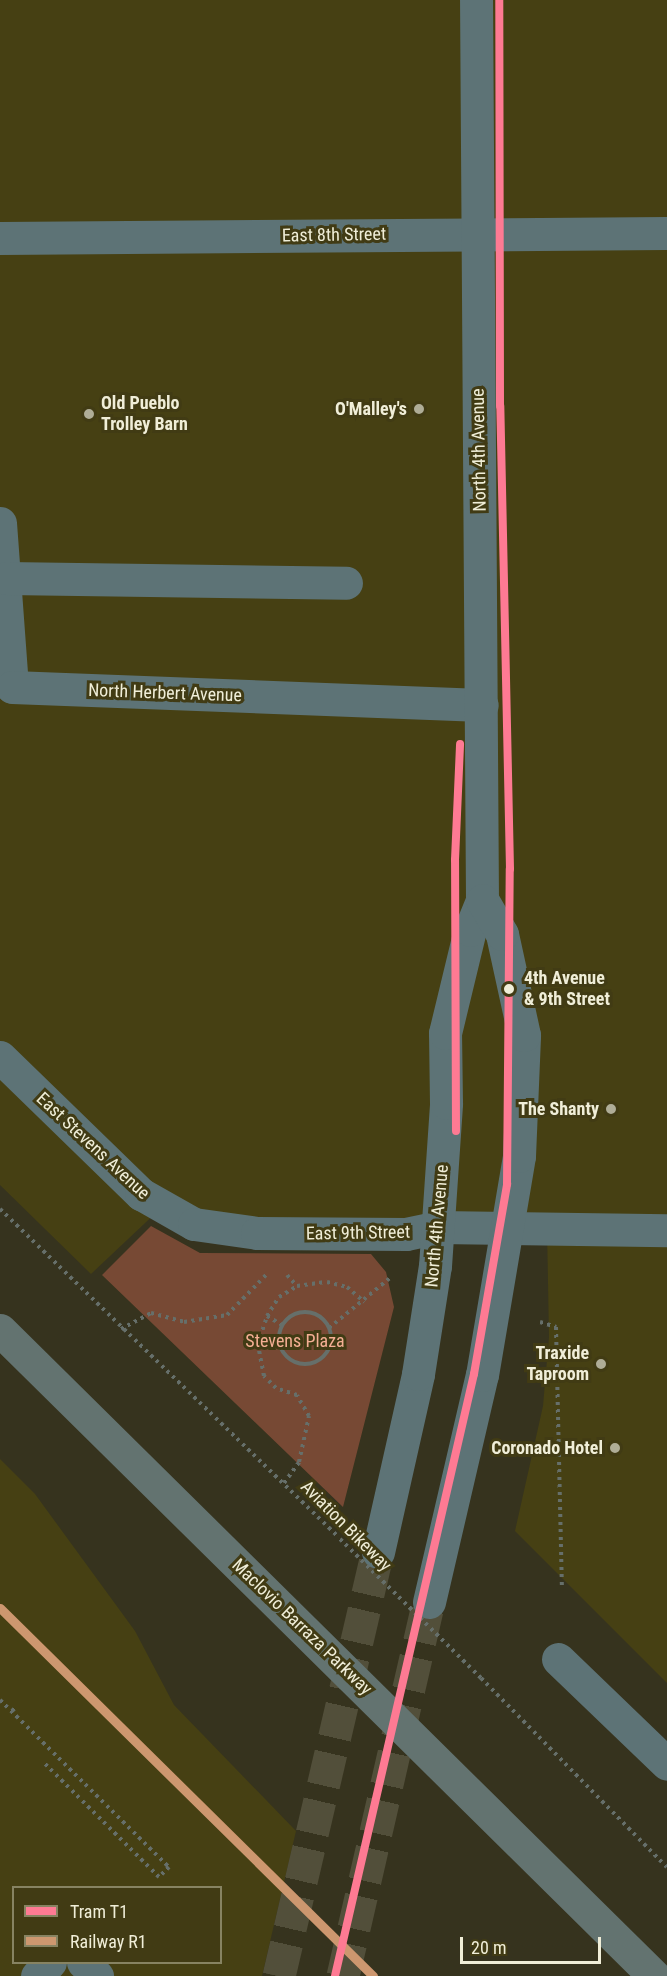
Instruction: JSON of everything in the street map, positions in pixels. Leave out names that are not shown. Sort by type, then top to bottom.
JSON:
[{"type":"main road","name":"Maclovio Barraza Parkway","points":[[0,1330],[654,1976]]},
{"type":"street","name":"North 4th Avenue","points":[[378,1552],[418,1374],[438,1227],[445,1033],[470,930],[482,900],[476,0]]},
{"type":"street","name":"East 8th Street","points":[[0,238],[478,232],[667,233]]},
{"type":"street","name":"North Herbert Avenue","points":[[0,523],[6,578],[12,687],[482,705]]},
{"type":"street","points":[[6,578],[346,583]]},
{"type":"street","points":[[429,1602],[482,1375],[509,1229],[519,1156],[524,1035],[502,933],[482,900]]},
{"type":"street","name":"East Stevens Avenue","points":[[0,1057],[141,1194],[194,1224]]},
{"type":"street","name":"East 9th Street","points":[[194,1224],[238,1233],[406,1234],[438,1227],[667,1230]]},
{"type":"street","points":[[558,1659],[667,1764]]},
{"type":"street","points":[[37,1976],[48,1964]]},
{"type":"street","points":[[85,1964],[97,1976]]},
{"type":"path","name":"Aviation Bikeway","points":[[0,1209],[481,1678],[667,1867]]},
{"type":"path","points":[[121,1329],[151,1313],[184,1322],[227,1315],[299,1233]]},
{"type":"path","points":[[329,1328],[364,1302],[398,1269]]},
{"type":"path","points":[[284,1484],[299,1462],[309,1416],[297,1395],[276,1388],[264,1376],[258,1344],[267,1316],[279,1296],[297,1286],[327,1282],[346,1287],[364,1302]]},
{"type":"path","points":[[302,1311],[319,1315],[329,1328],[328,1352],[305,1364],[282,1351],[282,1324],[302,1311]]},
{"type":"path","points":[[267,1316],[282,1324]]},
{"type":"path","points":[[540,1322],[556,1327],[562,1587]]},
{"type":"path","points":[[0,1700],[169,1867],[159,1877],[43,1762]]},
{"type":"path","points":[[12,1711],[17,1706]]},
{"type":"shaded area","points":[[0,0],[667,0],[667,1683],[515,1531],[543,1406],[549,1337],[547,1227],[418,1233],[161,1208],[91,1274],[0,1185]]},
{"type":"shaded area","points":[[0,1459],[35,1494],[135,1631],[174,1705],[296,1831],[262,1976],[0,1976]]},
{"type":"green space","name":"Stevens Plaza","points":[[151,1226],[200,1253],[371,1254],[386,1272],[394,1307],[343,1507],[102,1275]]},
{"type":"tunnel","points":[[279,1976],[378,1552]]},
{"type":"tunnel","points":[[343,1976],[429,1602]]},
{"type":"railway","points":[[0,1608],[373,1976]]},
{"type":"tram line","name":"T1","points":[[335,1976],[474,1374],[507,1184],[510,869],[500,406],[499,0]]},
{"type":"tram line","name":"T1","points":[[456,1131],[455,860],[460,744]]},
{"type":"rail line","name":"R1","points":[[0,1608],[373,1976]]},
{"type":"place","name":"O'Malley's","points":[[419,409]]},
{"type":"place","name":"Old Pueblo Trolley Barn","points":[[89,414]]},
{"type":"place","name":"4th Avenue & 9th Street","points":[[509,989]]},
{"type":"place","name":"The Shanty","points":[[611,1109]]},
{"type":"place","name":"Traxide Taproom","points":[[601,1364]]},
{"type":"place","name":"Coronado Hotel","points":[[615,1448]]}]
